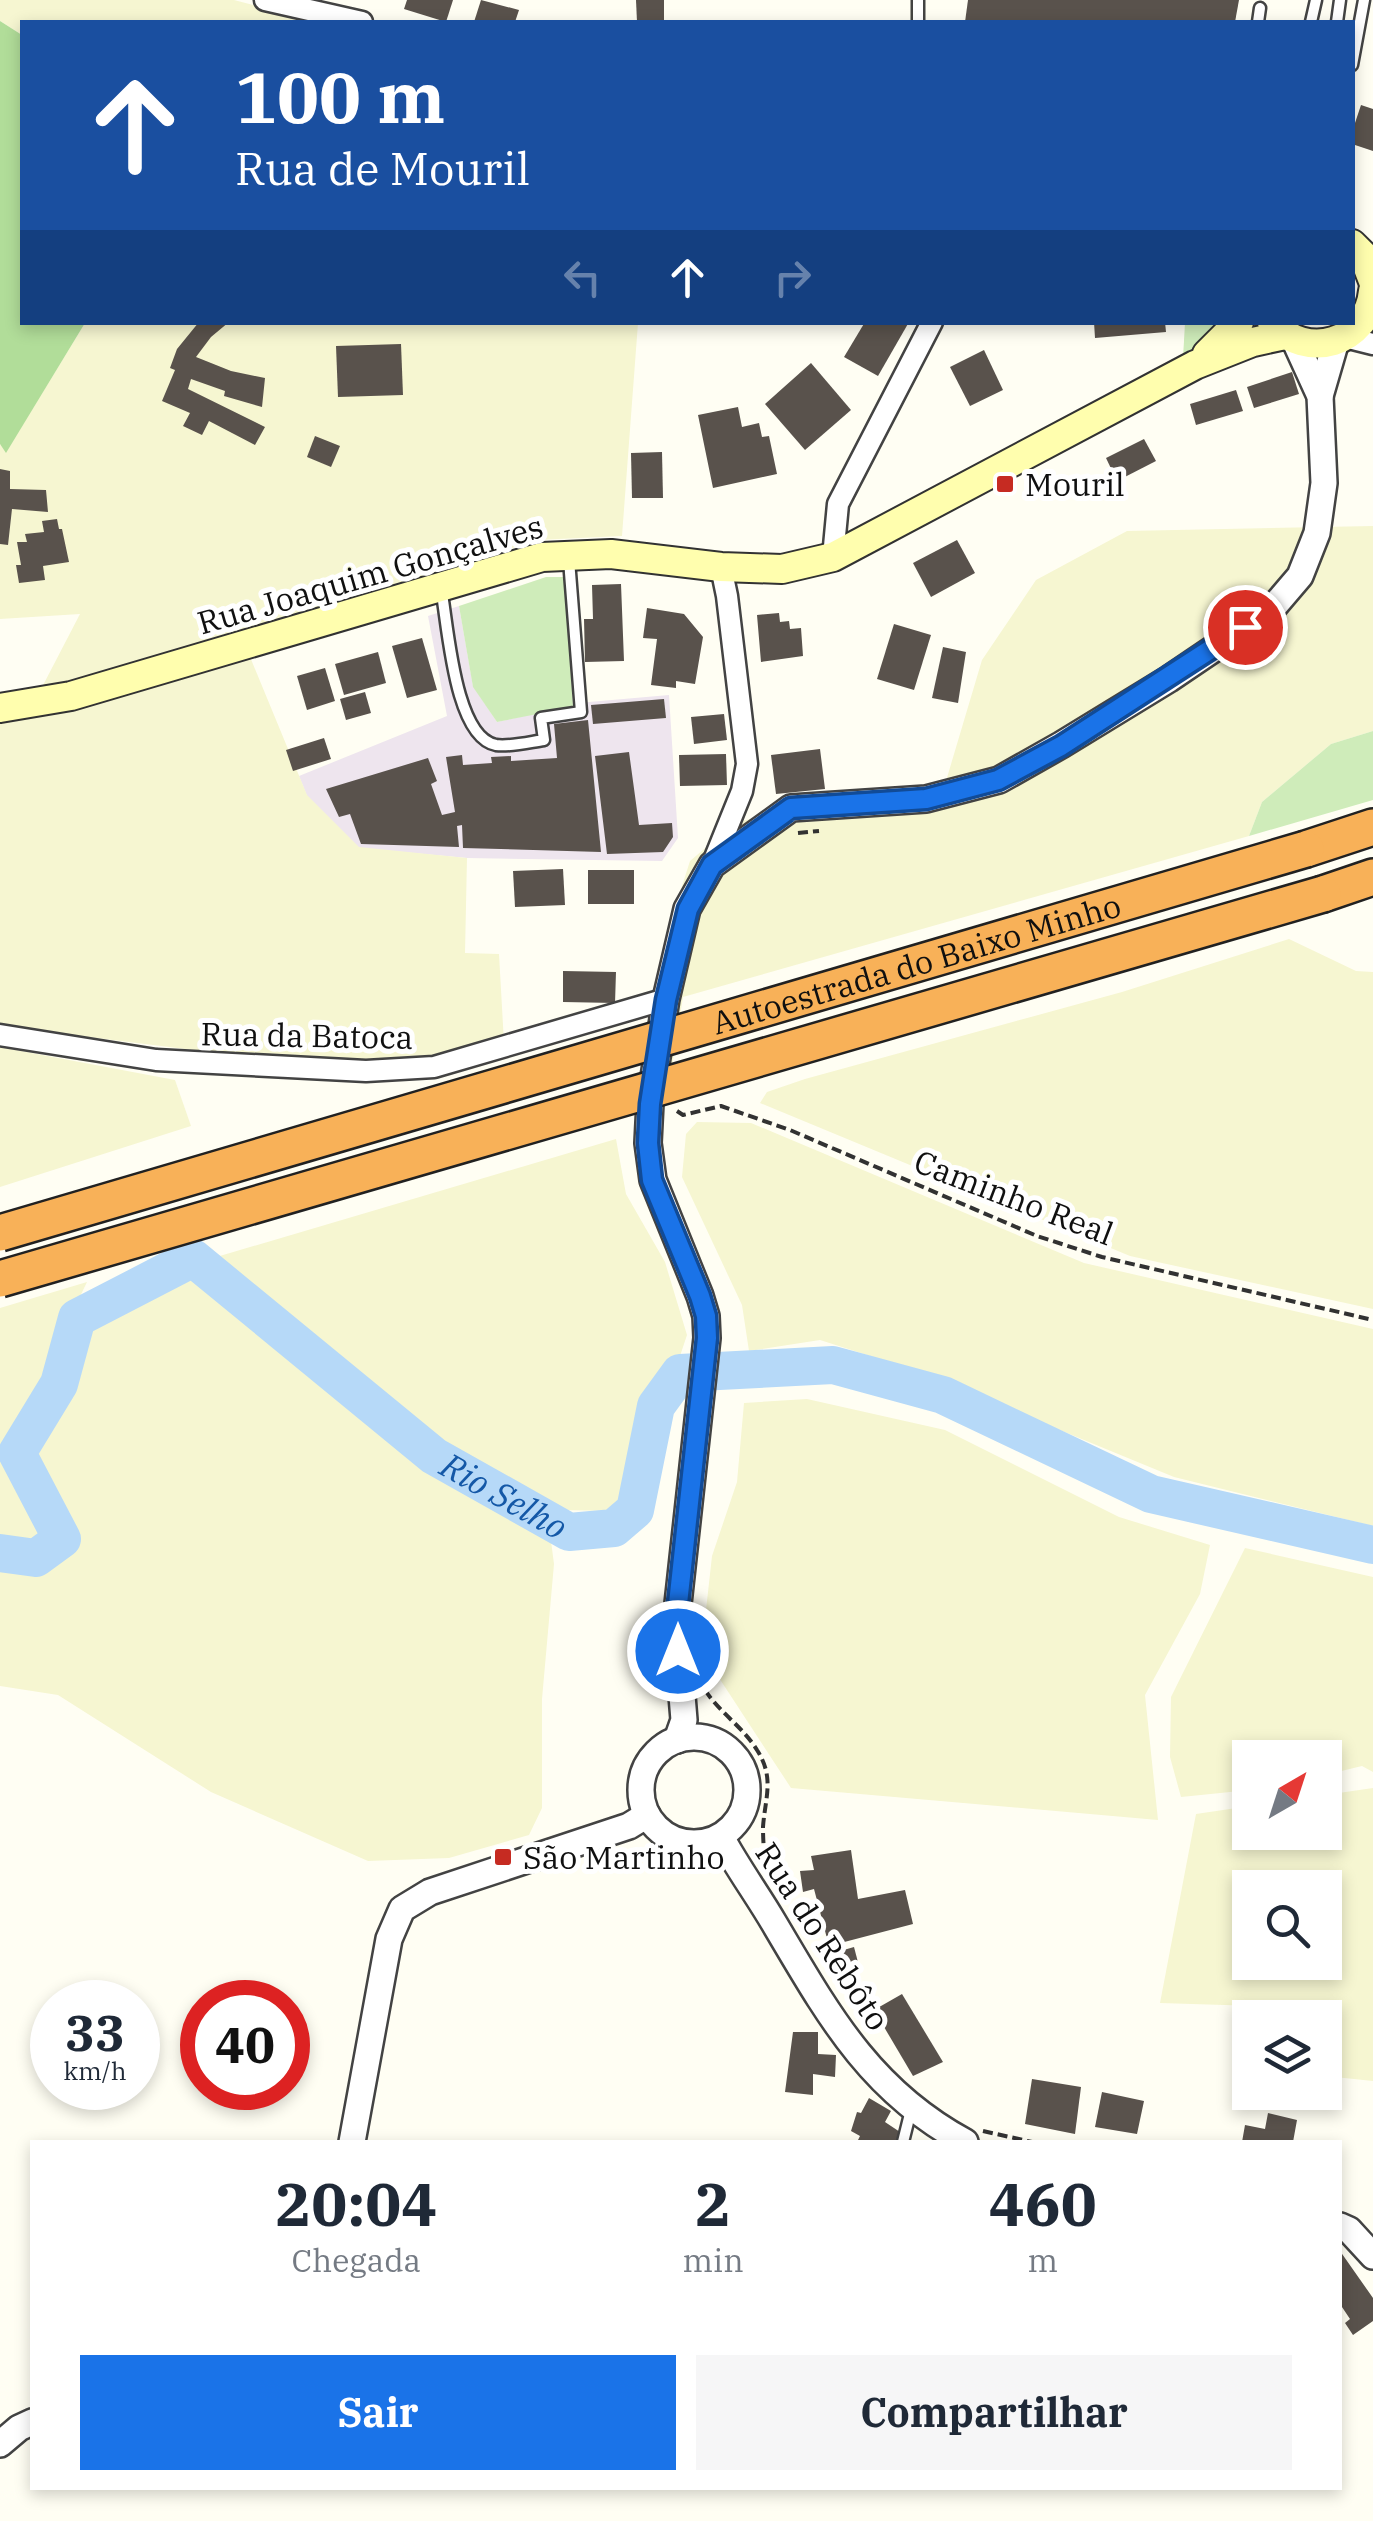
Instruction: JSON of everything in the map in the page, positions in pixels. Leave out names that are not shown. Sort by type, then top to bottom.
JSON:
[{"type":"highway","name":"Autoestrada do Baixo Minho","points":[[0,1233],[1373,827]]},
{"type":"highway","name":"Autoestrada do Baixo Minho","points":[[0,1279],[1373,877]]},
{"type":"main road","points":[[1361,249],[1373,281]]},
{"type":"main road","points":[[1196,365],[1284,332],[1318,345],[1341,339],[1359,326],[1372,303]]},
{"type":"main road","points":[[1196,365],[1236,325]]},
{"type":"main road","name":"Rua Joaquim Gonçalves","points":[[0,708],[72,696],[542,556],[611,554],[721,568],[782,569],[833,557],[1196,365]]},
{"type":"street","points":[[265,0],[349,20]]},
{"type":"street","points":[[833,557],[838,504],[930,325]]},
{"type":"street","points":[[1284,332],[1320,396]]},
{"type":"street","points":[[712,865],[791,808],[926,799],[998,780],[1138,698],[1270,610],[1300,576],[1317,534],[1324,484],[1320,396],[1341,339],[1373,344]]},
{"type":"street","points":[[677,1740],[684,1720],[676,1622],[707,1338],[706,1316],[652,1180],[648,1143],[666,1000],[688,909],[712,865],[742,791],[747,764],[728,596],[721,568]]},
{"type":"street","name":"Rua da Batoca","points":[[0,1035],[156,1060],[383,1070],[434,1068],[666,1000]]},
{"type":"street","points":[[708,1738],[723,1745],[744,1768],[748,1800],[734,1827],[705,1843],[671,1839],[657,1829],[641,1798],[648,1762],[661,1748],[677,1740],[708,1738]]},
{"type":"street","points":[[352,2140],[389,1939],[402,1909],[430,1892],[629,1826],[647,1815]]},
{"type":"street","name":"Rua do Rebôto","points":[[721,1837],[835,2026],[911,2109],[973,2136]]},
{"type":"street","points":[[1342,2227],[1373,2256]]},
{"type":"street","points":[[0,2444],[30,2423]]},
{"type":"lane","points":[[1355,49],[1364,0]]},
{"type":"lane","points":[[1258,20],[1260,8]]},
{"type":"lane","points":[[440,586],[462,709],[474,732],[496,745],[544,740],[541,718],[580,712],[568,556]]},
{"type":"lane","points":[[903,2140],[911,2109]]},
{"type":"path","name":"Caminho Real","points":[[650,1104],[666,1105],[683,1115],[720,1106],[790,1130],[1069,1247],[1191,1280],[1373,1320]]},
{"type":"path","points":[[703,1686],[717,1709],[760,1753],[767,1773],[769,1796],[763,1826],[771,1881]]},
{"type":"path","points":[[973,2136],[1012,2140]]},
{"type":"shaded area","points":[[459,606],[473,686],[497,722],[589,702],[669,695],[678,838],[662,861],[467,858],[359,848],[307,796],[299,776],[447,716],[428,616]]},
{"type":"green space","points":[[0,0],[234,0],[310,20],[20,20],[20,34],[0,21]]},
{"type":"green space","points":[[0,21],[20,34],[20,325],[84,325],[6,453],[0,444]]},
{"type":"green space","points":[[84,325],[638,325],[622,536],[537,540],[72,687],[40,691],[80,614],[0,619],[0,444],[6,452]]},
{"type":"green space","points":[[1185,325],[1221,325],[1183,358]]},
{"type":"green space","points":[[1373,526],[1373,731],[1331,744],[1262,802],[1249,836],[683,997],[666,1105],[666,999],[675,908],[690,861],[736,822],[946,781],[982,660],[1036,580],[1127,531]]},
{"type":"green space","points":[[546,577],[565,577],[573,707],[497,722],[473,687],[459,606]]},
{"type":"green space","points":[[248,652],[307,795],[359,847],[467,858],[465,953],[499,954],[504,1043],[438,1063],[290,1062],[0,1026],[0,718]]},
{"type":"green space","points":[[1373,731],[1373,800],[1249,836],[1262,802],[1331,744]]},
{"type":"green space","points":[[1289,939],[1356,971],[1373,972],[1373,1309],[1130,1256],[760,1103],[767,1092],[805,1079],[1122,992]]},
{"type":"green space","points":[[0,1047],[175,1080],[191,1126],[0,1187]]},
{"type":"green space","points":[[697,1122],[751,1123],[1084,1263],[1373,1329],[1373,1526],[1174,1477],[911,1369],[820,1340],[749,1351],[742,1305],[682,1177],[686,1134]]},
{"type":"green space","points":[[616,1139],[626,1194],[665,1262],[687,1335],[678,1362],[645,1396],[631,1476],[617,1511],[560,1510],[444,1445],[213,1258]]},
{"type":"green space","points":[[191,1268],[443,1474],[497,1503],[551,1541],[554,1564],[542,1699],[542,1808],[529,1835],[449,1858],[368,1861],[211,1792],[58,1695],[0,1686],[0,1565],[53,1565],[76,1540],[69,1512],[28,1454],[67,1388],[84,1324]]},
{"type":"green space","points":[[87,1282],[8,1455],[44,1535],[26,1544],[0,1540],[0,1308]]},
{"type":"green space","points":[[807,1399],[945,1430],[1119,1517],[1210,1545],[1200,1594],[1145,1695],[1158,1820],[791,1788],[708,1661],[706,1610],[712,1556],[737,1482],[744,1403]]},
{"type":"green space","points":[[1245,1548],[1373,1577],[1373,1772],[1362,1766],[1342,1771],[1342,1740],[1232,1740],[1232,1792],[1181,1797],[1170,1757],[1171,1697]]},
{"type":"green space","points":[[1373,1788],[1373,2081],[1342,2078],[1342,2000],[1232,2000],[1232,2005],[1160,2003],[1196,1814],[1232,1809],[1232,1850],[1342,1850],[1342,1793]]},
{"type":"building","points":[[407,0],[453,0],[447,20],[404,9]]},
{"type":"building","points":[[481,0],[519,10],[516,20],[475,20]]},
{"type":"building","points":[[636,0],[664,0],[664,20],[637,20]]},
{"type":"building","points":[[968,0],[1239,0],[1235,20],[965,20]]},
{"type":"building","points":[[1361,105],[1373,109],[1373,151],[1355,145],[1355,123]]},
{"type":"building","points":[[197,325],[225,325],[196,357],[231,371],[265,378],[262,407],[224,396],[225,391],[191,379],[188,389],[265,427],[255,445],[209,421],[202,435],[183,426],[190,413],[162,401],[175,370],[170,368],[177,349]]},
{"type":"building","points":[[863,325],[907,325],[878,376],[844,357]]},
{"type":"building","points":[[1094,325],[1165,325],[1166,332],[1095,338]]},
{"type":"building","points":[[401,344],[403,395],[338,397],[336,346]]},
{"type":"building","points":[[984,350],[1003,390],[970,406],[950,367]]},
{"type":"building","points":[[811,363],[851,410],[805,450],[765,404]]},
{"type":"building","points":[[1292,372],[1299,394],[1254,408],[1247,387]]},
{"type":"building","points":[[1236,390],[1243,411],[1196,425],[1190,404]]},
{"type":"building","points":[[738,407],[742,427],[759,423],[762,437],[769,436],[777,474],[713,488],[698,415]]},
{"type":"building","points":[[315,436],[340,446],[331,467],[307,457]]},
{"type":"building","points":[[1144,439],[1156,461],[1117,481],[1106,458]]},
{"type":"building","points":[[662,452],[663,498],[632,498],[631,453]]},
{"type":"building","points":[[0,469],[10,471],[10,489],[46,490],[48,512],[12,509],[8,545],[0,544]]},
{"type":"building","points":[[57,519],[69,562],[43,566],[45,580],[19,583],[17,542],[27,542],[25,534],[44,532],[42,521]]},
{"type":"building","points":[[957,540],[975,573],[931,597],[913,563]]},
{"type":"building","points":[[621,584],[624,661],[585,662],[584,619],[593,619],[592,585]]},
{"type":"building","points":[[647,608],[684,614],[703,637],[695,684],[676,681],[676,688],[651,685],[657,639],[643,638]]},
{"type":"building","points":[[779,613],[780,622],[789,621],[790,629],[801,628],[803,656],[761,662],[757,615]]},
{"type":"building","points":[[894,624],[931,635],[914,690],[877,679]]},
{"type":"building","points":[[422,638],[437,690],[407,698],[392,646]]},
{"type":"building","points":[[943,647],[966,652],[958,703],[932,698]]},
{"type":"building","points":[[378,652],[386,683],[344,695],[335,664]]},
{"type":"building","points":[[325,668],[335,701],[307,710],[297,676]]},
{"type":"building","points":[[365,692],[371,713],[346,720],[340,699]]},
{"type":"building","points":[[664,699],[666,718],[593,724],[591,705]]},
{"type":"building","points":[[724,714],[727,740],[694,744],[691,717]]},
{"type":"building","points":[[588,720],[601,852],[463,848],[462,825],[457,826],[459,847],[361,844],[350,814],[339,817],[326,789],[428,758],[437,781],[431,784],[442,815],[455,812],[446,757],[462,755],[463,765],[492,763],[491,757],[511,756],[511,761],[557,758],[554,724]]},
{"type":"building","points":[[324,738],[331,759],[293,771],[286,750]]},
{"type":"building","points":[[820,749],[825,789],[776,794],[771,755]]},
{"type":"building","points":[[629,752],[639,825],[672,823],[673,837],[663,852],[607,854],[595,756]]},
{"type":"building","points":[[726,754],[727,785],[680,786],[679,755]]},
{"type":"building","points":[[563,869],[565,905],[515,907],[513,871]]},
{"type":"building","points":[[588,870],[634,870],[634,904],[588,904]]},
{"type":"building","points":[[563,971],[616,972],[615,1003],[563,1002]]},
{"type":"building","points":[[851,1850],[858,1899],[905,1890],[913,1924],[829,1946],[814,1889],[803,1892],[800,1871],[814,1870],[811,1856]]},
{"type":"building","points":[[854,1947],[860,1970],[837,1977],[830,1954]]},
{"type":"building","points":[[902,1994],[943,2062],[913,2076],[874,2010]]},
{"type":"building","points":[[793,2032],[818,2032],[818,2054],[836,2055],[835,2077],[813,2074],[813,2095],[785,2092]]},
{"type":"building","points":[[1032,2079],[1081,2087],[1075,2134],[1025,2124]]},
{"type":"building","points":[[1102,2092],[1144,2101],[1137,2134],[1095,2127]]},
{"type":"building","points":[[869,2098],[891,2111],[885,2122],[900,2132],[900,2140],[858,2140],[860,2136],[851,2131],[857,2112],[861,2113]]},
{"type":"building","points":[[1268,2113],[1297,2120],[1293,2140],[1242,2140],[1245,2125],[1265,2129]]},
{"type":"building","points":[[1342,2254],[1373,2298],[1373,2321],[1353,2335],[1345,2323],[1350,2319],[1342,2307]]},
{"type":"waterway","name":"Rio Selho","points":[[0,1553],[36,1558],[62,1539],[17,1453],[59,1384],[77,1318],[193,1258],[434,1456],[569,1532],[614,1528],[635,1510],[656,1406],[680,1373],[833,1365],[943,1395],[1151,1494],[1373,1545]]},
{"type":"place","name":"Mouril","points":[[1005,484]]},
{"type":"place","name":"São Martinho","points":[[503,1857]]},
{"type":"route","points":[[678,1651],[676,1622],[707,1338],[706,1316],[662,1210],[652,1180],[648,1143],[666,1000],[688,909],[712,865],[791,808],[926,799],[998,780],[1061,746],[1245,627]]}]
